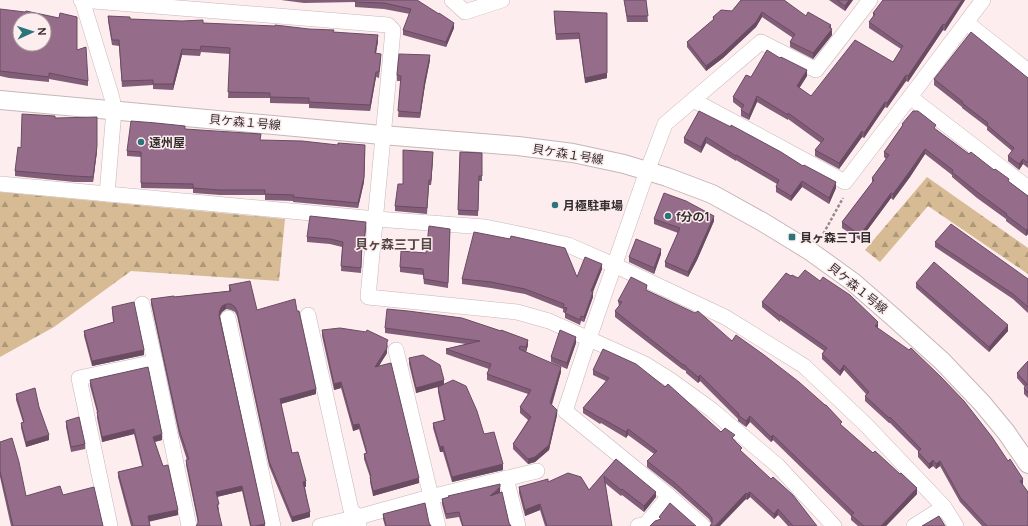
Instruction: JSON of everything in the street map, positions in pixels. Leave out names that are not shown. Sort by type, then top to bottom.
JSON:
[{"type":"street","points":[[107,194],[114,110],[112,98],[82,0],[260,7],[388,25],[393,30],[368,297],[516,312],[549,321],[645,364],[669,379],[712,410],[778,466],[834,526]]},
{"type":"street","points":[[452,0],[465,12],[502,0]]},
{"type":"street","points":[[703,526],[669,496],[565,411],[647,171],[665,124],[761,42],[816,70],[870,0]]},
{"type":"street","points":[[692,100],[845,182],[983,0]]},
{"type":"street","points":[[967,23],[1028,71]]},
{"type":"street","points":[[910,97],[1028,188]]},
{"type":"street","name":"貝ケ森１号線","points":[[0,100],[518,146],[573,153],[624,164],[667,177],[712,194],[761,221],[810,251],[853,282],[942,361],[982,402],[1006,432],[1028,464]]},
{"type":"street","points":[[0,184],[376,219],[485,227],[568,245],[725,317],[804,366],[866,425],[944,507],[956,526]]},
{"type":"street","points":[[142,304],[189,526]]},
{"type":"street","points":[[308,315],[351,510],[359,522]]},
{"type":"street","points":[[228,318],[273,526]]},
{"type":"street","points":[[396,350],[438,526]]},
{"type":"street","points":[[110,526],[79,378],[155,362]]},
{"type":"street","points":[[320,526],[359,522],[430,497],[537,471]]},
{"type":"street","points":[[506,478],[518,526]]},
{"type":"street","points":[[638,526],[646,524],[669,496]]},
{"type":"street","points":[[914,526],[944,507]]},
{"type":"path","points":[[822,238],[845,194]]},
{"type":"green space","points":[[927,177],[1028,248],[1028,274],[928,206],[880,262],[865,250]]},
{"type":"green space","points":[[0,192],[285,219],[279,281],[131,271],[54,327],[0,357]]},
{"type":"building","points":[[355,0],[417,0],[454,23],[446,42],[403,30],[411,9],[384,3],[355,2]]},
{"type":"building","points":[[624,0],[646,0],[648,16],[627,16]]},
{"type":"building","points":[[741,0],[784,0],[806,16],[808,12],[831,25],[829,27],[832,29],[813,53],[790,42],[795,34],[762,12],[756,22],[723,53],[706,66],[687,42],[714,19],[713,17],[721,10],[732,11]]},
{"type":"building","points":[[837,0],[849,0],[845,6]]},
{"type":"building","points":[[883,0],[962,0],[945,25],[943,24],[908,76],[906,75],[887,103],[885,102],[864,133],[862,131],[839,163],[815,150],[824,139],[788,113],[788,115],[757,96],[749,115],[741,110],[744,105],[733,97],[746,75],[751,77],[767,50],[780,58],[781,57],[807,70],[797,86],[811,96],[855,40],[893,62],[903,46],[869,22],[875,14],[873,13]]},
{"type":"building","points":[[0,9],[25,12],[12,12],[12,52],[52,52],[52,17],[59,18],[60,13],[77,17],[77,50],[86,47],[88,81],[49,73],[49,77],[0,71]]},
{"type":"building","points":[[554,11],[607,13],[607,73],[585,78],[579,33],[556,34]]},
{"type":"building","points":[[108,16],[130,17],[130,19],[182,21],[203,20],[203,23],[275,25],[334,30],[333,32],[378,35],[375,53],[381,54],[379,72],[376,72],[370,105],[309,102],[309,98],[270,97],[270,93],[228,92],[230,48],[201,46],[200,50],[182,49],[173,84],[153,84],[153,80],[122,81],[119,40],[112,40]]},
{"type":"building","points":[[971,32],[1028,78],[1028,163],[1023,159],[1019,164],[1008,156],[1014,148],[987,125],[988,123],[934,79]]},
{"type":"building","points":[[399,54],[430,55],[420,113],[398,111],[401,76],[397,75]]},
{"type":"building","points":[[699,111],[731,127],[731,125],[781,152],[803,166],[804,165],[836,182],[829,198],[802,181],[791,196],[776,187],[779,180],[706,137],[701,147],[684,138]]},
{"type":"building","points":[[913,111],[918,111],[936,125],[934,128],[969,154],[971,152],[994,170],[995,169],[998,171],[1009,179],[1008,181],[1028,196],[1028,229],[1026,230],[1006,215],[1007,214],[977,192],[952,172],[953,170],[925,149],[893,194],[891,193],[860,235],[842,222],[874,180],[872,178],[889,155],[884,152],[903,125],[902,124]]},
{"type":"building","points":[[22,114],[55,116],[55,118],[97,117],[97,146],[93,177],[15,171],[18,147],[21,148]]},
{"type":"building","points":[[131,121],[185,126],[185,129],[261,134],[260,140],[302,141],[338,145],[338,143],[365,145],[364,177],[358,203],[293,197],[294,195],[265,194],[265,190],[220,190],[193,188],[193,184],[141,183],[141,152],[127,151]]},
{"type":"building","points":[[403,150],[433,152],[427,208],[395,206],[398,184],[403,184]]},
{"type":"building","points":[[460,152],[482,153],[482,176],[479,176],[478,211],[458,210]]},
{"type":"building","points":[[664,193],[686,201],[714,216],[688,272],[665,262],[680,228],[654,219]]},
{"type":"building","points":[[310,216],[366,222],[364,243],[362,243],[361,268],[341,266],[343,242],[307,237]]},
{"type":"building","points":[[951,224],[1028,279],[1028,307],[1013,294],[935,242]]},
{"type":"building","points":[[429,226],[450,229],[448,283],[424,279],[423,269],[400,267],[401,251],[426,253]]},
{"type":"building","points":[[474,232],[510,239],[511,236],[565,248],[577,277],[585,257],[602,264],[591,291],[593,292],[584,317],[581,316],[580,320],[565,313],[567,308],[563,307],[564,304],[525,289],[491,282],[462,279]]},
{"type":"building","points":[[636,239],[661,249],[654,268],[629,257]]},
{"type":"building","points":[[934,262],[1008,325],[989,347],[916,283]]},
{"type":"building","points":[[805,270],[820,281],[823,277],[850,295],[878,322],[875,326],[909,350],[911,348],[964,401],[992,437],[1008,461],[1010,459],[1023,479],[1020,481],[1028,492],[1028,526],[987,526],[960,497],[940,461],[936,464],[933,460],[929,464],[918,452],[921,449],[890,417],[889,418],[865,396],[869,392],[844,365],[840,371],[822,354],[827,348],[762,302],[786,273],[798,278]]},
{"type":"building","points":[[631,277],[647,285],[646,290],[695,313],[698,311],[732,341],[736,335],[764,355],[826,405],[842,422],[840,424],[873,453],[875,451],[917,488],[881,526],[864,526],[851,515],[854,513],[773,435],[771,437],[750,416],[746,421],[738,415],[739,414],[700,375],[698,377],[615,311],[622,302],[618,301]]},
{"type":"building","points":[[250,281],[257,310],[295,299],[297,311],[299,311],[316,389],[280,399],[292,453],[298,452],[306,481],[303,482],[310,512],[292,517],[269,461],[237,311],[231,304],[226,304],[222,306],[219,315],[265,524],[251,526],[242,486],[216,492],[219,504],[217,505],[222,526],[196,526],[198,519],[186,460],[189,459],[179,429],[151,299],[231,291],[229,285]]},
{"type":"building","points":[[134,302],[144,350],[92,361],[84,331],[114,322],[112,307]]},
{"type":"building","points":[[387,309],[462,318],[501,330],[528,340],[526,347],[520,346],[519,349],[561,367],[550,403],[557,410],[549,445],[535,457],[528,459],[513,444],[531,417],[520,407],[531,390],[487,374],[491,364],[446,349],[480,341],[385,328]]},
{"type":"building","points":[[340,328],[366,332],[367,330],[388,340],[387,348],[375,367],[391,363],[419,478],[373,491],[371,476],[364,454],[367,453],[359,424],[353,425],[341,382],[334,384],[322,330]]},
{"type":"building","points":[[560,330],[576,337],[567,363],[551,357]]},
{"type":"building","points":[[603,349],[636,364],[665,387],[668,384],[721,432],[725,428],[735,435],[732,438],[742,448],[740,450],[771,479],[773,477],[793,495],[817,526],[793,526],[778,509],[774,514],[750,492],[747,494],[746,493],[715,526],[710,526],[712,523],[712,518],[709,514],[675,483],[647,461],[657,451],[628,429],[626,432],[583,408],[609,378],[593,370]]},
{"type":"building","points":[[423,355],[440,365],[444,380],[416,388],[409,358]]},
{"type":"building","points":[[1028,361],[1028,393],[1024,388],[1027,384],[1017,373]]},
{"type":"building","points":[[148,367],[162,434],[153,437],[163,466],[168,465],[178,510],[148,516],[150,526],[133,526],[118,472],[143,466],[134,429],[102,437],[98,412],[90,380]]},
{"type":"building","points":[[453,380],[466,386],[477,411],[484,434],[494,432],[503,464],[452,477],[443,446],[440,447],[433,423],[445,420],[438,387]]},
{"type":"building","points":[[35,388],[39,407],[49,435],[26,442],[21,423],[24,422],[16,394]]},
{"type":"building","points":[[79,417],[85,444],[71,447],[66,421]]},
{"type":"building","points":[[12,438],[26,496],[60,486],[63,495],[94,487],[103,526],[13,526],[0,471],[0,442]]},
{"type":"building","points":[[616,459],[656,492],[644,506],[604,476],[612,526],[547,526],[540,504],[525,510],[519,487],[548,479],[548,482],[568,473],[581,477],[589,490]]},
{"type":"building","points":[[500,484],[500,487],[490,496],[502,492],[511,526],[463,526],[459,512],[446,514],[442,499],[449,497],[448,496]]},
{"type":"building","points":[[425,503],[431,526],[386,526],[383,514]]},
{"type":"building","points":[[670,503],[696,526],[650,526],[655,521],[661,519],[659,517]]},
{"type":"building","points":[[939,516],[945,526],[922,526]]},
{"type":"place","name":"遠州屋","points":[[141,142]]},
{"type":"place","name":"月極駐車場","points":[[555,205]]},
{"type":"place","name":"f分の1","points":[[668,216]]},
{"type":"place","name":"貝ヶ森三丁目","points":[[792,237]]},
{"type":"district","name":"貝ヶ森三丁目","points":[[394,244]]}]
